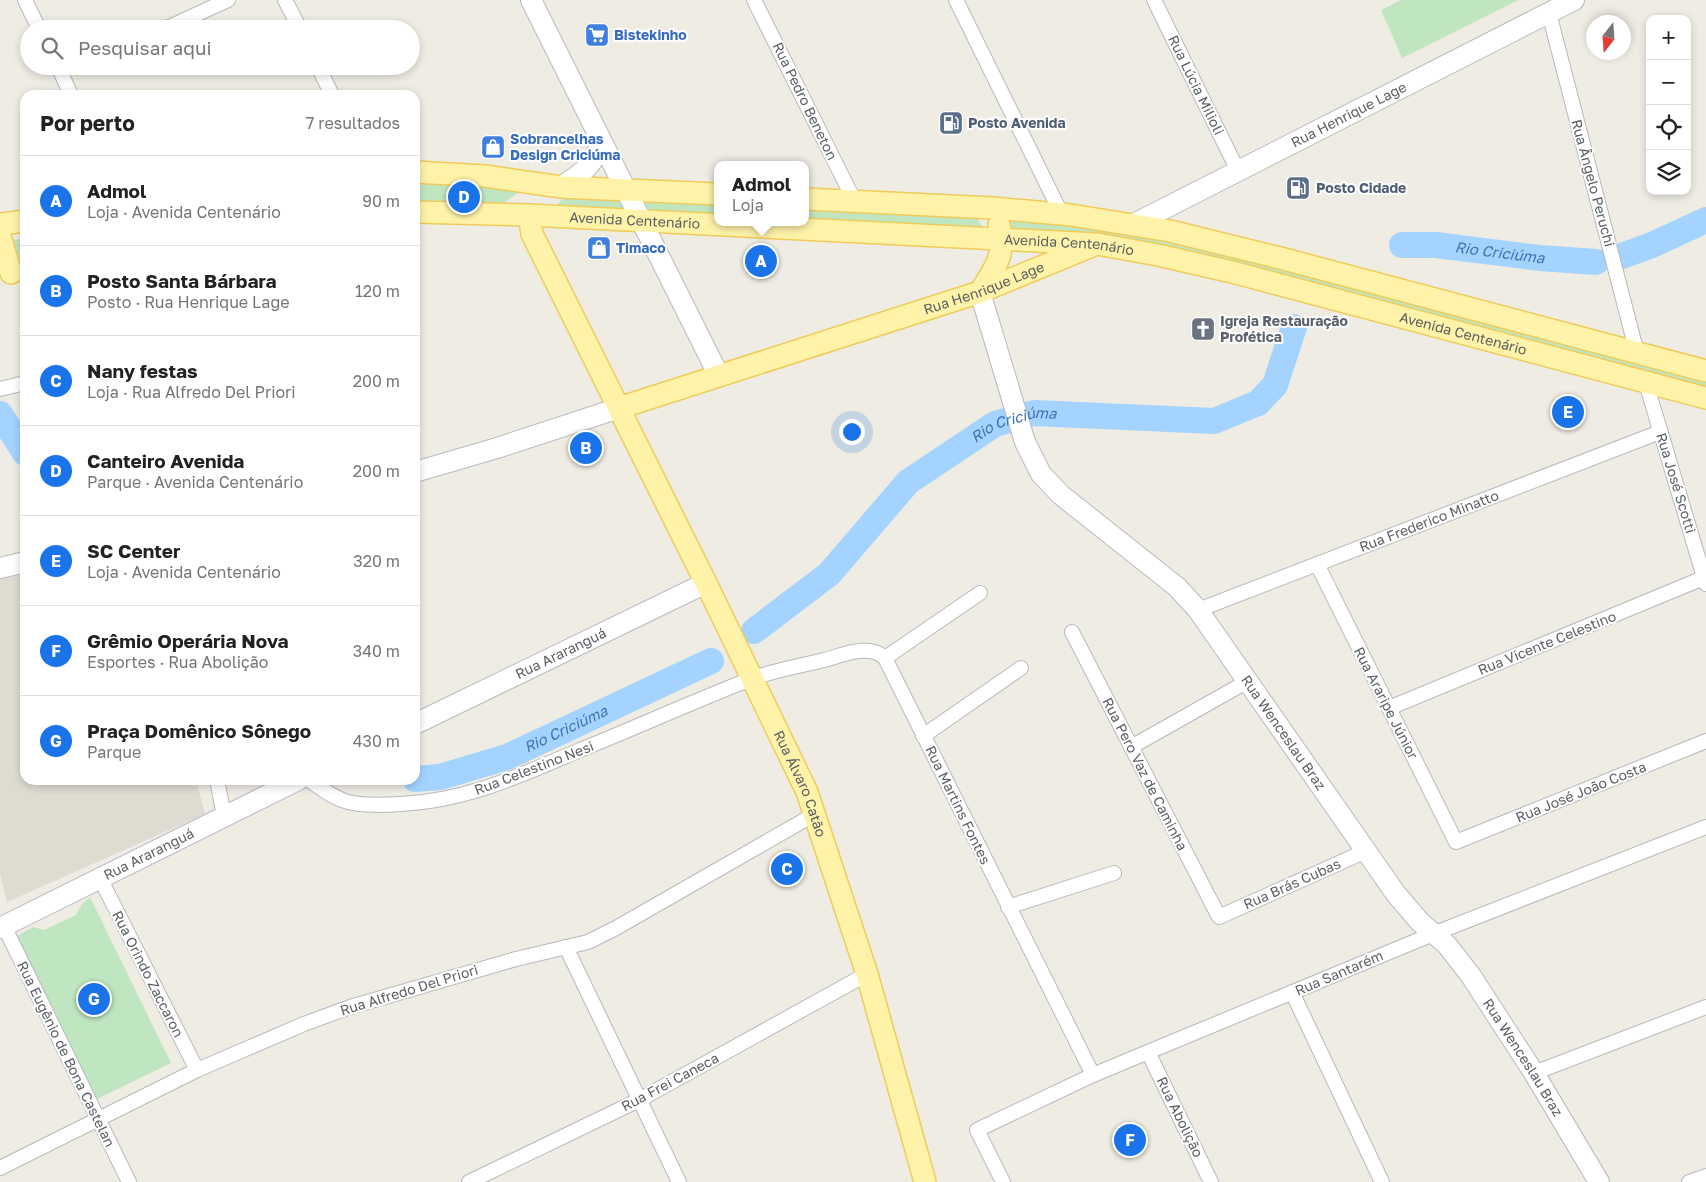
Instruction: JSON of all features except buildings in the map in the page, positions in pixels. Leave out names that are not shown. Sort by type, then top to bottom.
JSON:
[{"type":"main road","points":[[420,172],[485,176],[561,187],[714,194]]},
{"type":"main road","points":[[524,221],[544,195],[561,187]]},
{"type":"main road","name":"Avenida Centenário","points":[[809,199],[993,208],[1134,224],[1284,259],[1706,370]]},
{"type":"main road","points":[[980,292],[998,264],[1002,238],[993,208]]},
{"type":"main road","name":"Avenida Centenário","points":[[420,212],[524,221],[641,221],[714,224]]},
{"type":"main road","name":"Rua Álvaro Catão","points":[[524,221],[620,408],[808,792],[867,974],[925,1182]]},
{"type":"main road","points":[[0,224],[20,222]]},
{"type":"main road","name":"Rua Henrique Lage","points":[[620,408],[980,292],[1097,244],[1134,224]]},
{"type":"main road","name":"Avenida Centenário","points":[[747,226],[1097,244],[1224,270],[1706,398]]},
{"type":"main road","points":[[0,236],[12,272]]},
{"type":"street","points":[[25,0],[35,20]]},
{"type":"street","points":[[185,20],[228,0]]},
{"type":"street","points":[[286,0],[296,20]]},
{"type":"street","points":[[531,0],[719,376]]},
{"type":"street","name":"Rua Pedro Beneton","points":[[754,0],[855,202]]},
{"type":"street","points":[[956,0],[1062,215]]},
{"type":"street","name":"Rua Lúcia Milioli","points":[[1154,0],[1238,171]]},
{"type":"street","name":"Rua Henrique Lage","points":[[1134,224],[1574,0]]},
{"type":"street","name":"Rua Ângelo Peruchi","points":[[1549,13],[1637,353]]},
{"type":"street","points":[[65,75],[69,90]]},
{"type":"street","points":[[322,75],[330,90]]},
{"type":"street","points":[[561,187],[584,172],[591,165],[601,142]]},
{"type":"street","name":"Rua Wenceslau Braz","points":[[980,292],[1022,431],[1032,458],[1049,483],[1067,500],[1177,587],[1198,610],[1408,910],[1447,945],[1471,976],[1534,1073],[1599,1182]]},
{"type":"street","name":"Rua José Scotti","points":[[1646,383],[1705,580]]},
{"type":"street","points":[[0,389],[20,385]]},
{"type":"street","name":"Rua Henrique Lage","points":[[420,471],[620,408]]},
{"type":"street","name":"Rua Frederico Minatto","points":[[1198,610],[1660,432]]},
{"type":"street","points":[[0,568],[20,563]]},
{"type":"street","name":"Rua Araripe Júnior","points":[[1316,564],[1456,842]]},
{"type":"street","name":"Rua Vicente Celestino","points":[[1389,708],[1705,580]]},
{"type":"street","name":"Rua Araranguá","points":[[420,722],[706,583]]},
{"type":"street","points":[[753,678],[863,651],[872,650],[879,652],[885,658],[980,593]]},
{"type":"street","name":"Rua Pero Vaz de Caminha","points":[[1072,632],[1219,917]]},
{"type":"street","name":"Rua Martins Fontes","points":[[885,658],[1093,1075]]},
{"type":"street","points":[[924,736],[1021,668]]},
{"type":"street","name":"Rua Celestino Nesi","points":[[317,785],[348,802],[368,805],[434,802],[461,796],[509,780],[753,678]]},
{"type":"street","points":[[1131,747],[1248,681]]},
{"type":"street","name":"Rua José João Costa","points":[[1456,842],[1706,741]]},
{"type":"street","points":[[218,785],[224,816]]},
{"type":"street","name":"Rua Araranguá","points":[[1,922],[100,878],[288,785]]},
{"type":"street","name":"Rua Alfredo Del Priori","points":[[0,1168],[197,1070],[304,1024],[350,1007],[516,959],[588,942],[816,814]]},
{"type":"street","name":"Rua Santarém","points":[[1002,1182],[977,1130],[1093,1075],[1292,992],[1433,934],[1706,827]]},
{"type":"street","name":"Rua Brás Cubas","points":[[1219,917],[1366,851]]},
{"type":"street","points":[[1008,907],[1114,873]]},
{"type":"street","name":"Rua Orindo Zaccaron","points":[[100,878],[197,1070]]},
{"type":"street","name":"Rua Eugênio de Bona Castelan","points":[[1,922],[129,1182]]},
{"type":"street","points":[[566,947],[679,1182]]},
{"type":"street","name":"Rua Frei Caneca","points":[[469,1182],[639,1100],[867,974]]},
{"type":"street","points":[[1292,992],[1382,1182]]},
{"type":"street","points":[[1534,1073],[1706,1007]]},
{"type":"street","name":"Rua Abolição","points":[[1148,1052],[1211,1182]]},
{"type":"street","points":[[1689,1182],[1706,1176]]},
{"type":"shaded area","points":[[20,575],[20,785],[197,785],[205,814],[7,902],[0,874],[0,579]]},
{"type":"green space","points":[[1401,0],[1518,0],[1402,58],[1381,10]]},
{"type":"green space","points":[[420,183],[523,189],[501,205],[420,204]]},
{"type":"green space","points":[[568,192],[714,199],[714,219],[555,208]]},
{"type":"green space","points":[[809,205],[974,213],[986,233],[809,222]]},
{"type":"green space","points":[[1009,217],[1110,227],[1213,247],[1706,376],[1706,393],[1454,328],[1014,235]]},
{"type":"green space","points":[[20,239],[20,257],[19,257],[14,240]]},
{"type":"green space","points":[[90,897],[171,1063],[97,1099],[17,936],[33,927],[44,930],[76,915],[82,904]]},
{"type":"waterway","name":"Rio Criciúma","points":[[1619,257],[1652,245],[1706,220]]},
{"type":"waterway","name":"Rio Criciúma","points":[[1402,245],[1436,245],[1540,258],[1596,262]]},
{"type":"waterway","name":"Rio Criciúma","points":[[754,631],[829,574],[908,482],[995,424],[1034,413],[1214,421],[1258,403],[1275,385],[1294,327]]},
{"type":"waterway","name":"Rio Criciúma","points":[[0,414],[20,445]]},
{"type":"waterway","name":"Rio Criciúma","points":[[420,779],[440,777],[507,757],[711,661]]},
{"type":"place","name":"Bistekinho","points":[[597,35]]},
{"type":"place","name":"Posto Avenida","points":[[951,123]]},
{"type":"place","name":"Sobrancelhas Design Criciúma","points":[[493,147]]},
{"type":"place","name":"Posto Cidade","points":[[1298,188]]},
{"type":"place","name":"Canteiro Avenida","points":[[464,197]]},
{"type":"place","name":"Timaco","points":[[599,248]]},
{"type":"place","name":"Admol","points":[[761,261]]},
{"type":"place","name":"Igreja Restauração Profética","points":[[1203,329]]},
{"type":"place","name":"SC Center","points":[[1568,412]]},
{"type":"place","name":"Posto Santa Bárbara","points":[[586,448]]},
{"type":"place","name":"Nany festas","points":[[787,869]]},
{"type":"place","name":"Praça Domênico Sônego","points":[[94,999]]},
{"type":"place","name":"Grêmio Operária Nova","points":[[1130,1140]]}]
